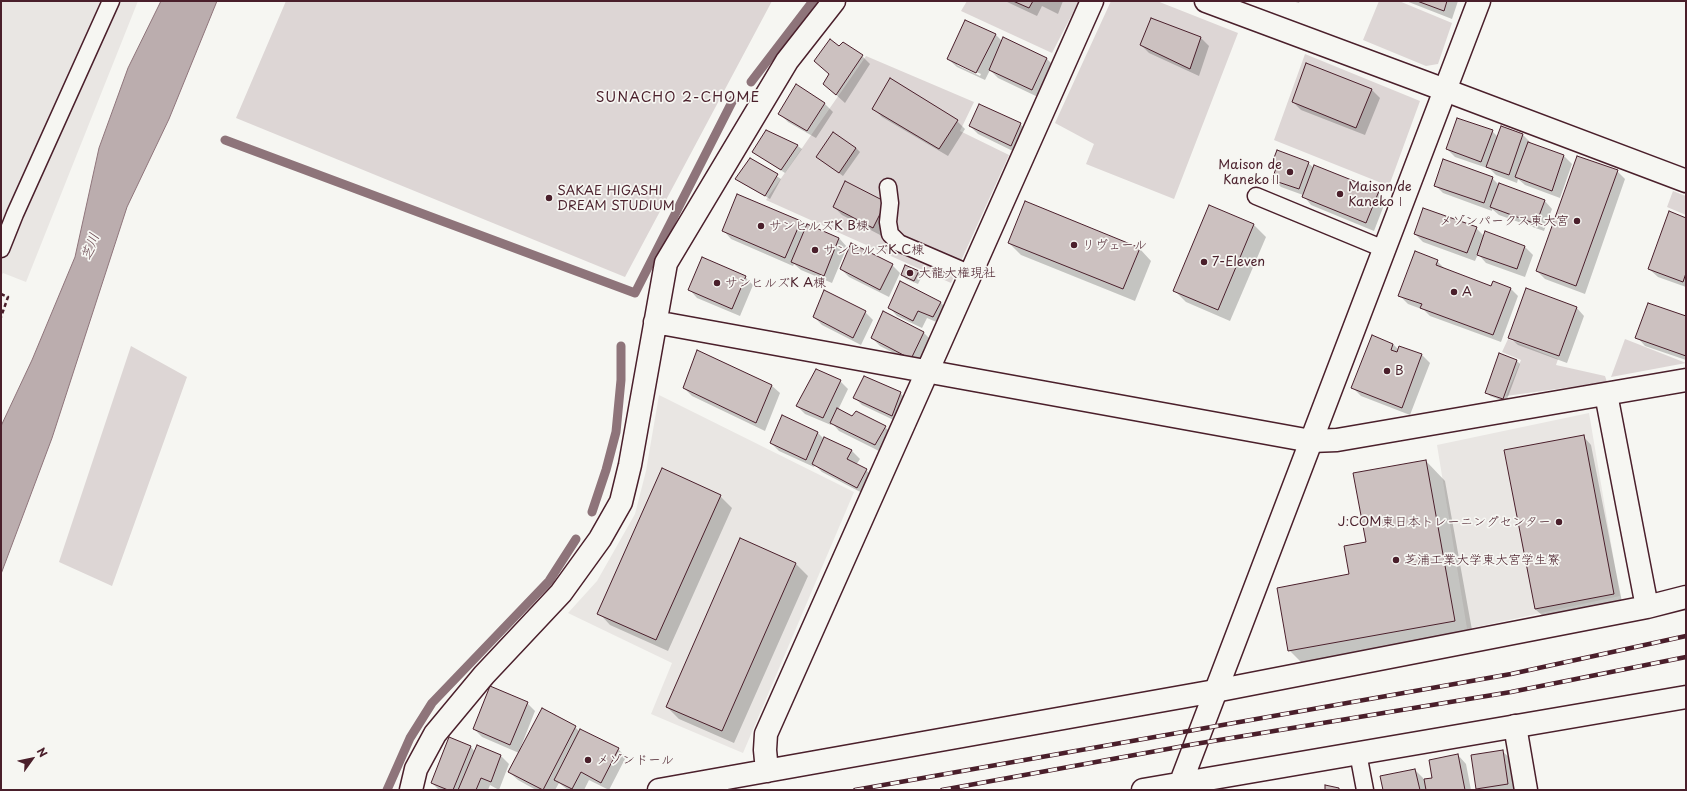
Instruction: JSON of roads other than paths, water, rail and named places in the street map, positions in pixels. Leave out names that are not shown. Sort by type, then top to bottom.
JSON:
[{"type":"street","points":[[411,790],[416,769],[435,734],[484,676],[561,593],[600,539],[621,502],[630,465],[666,263],[787,61],[834,1]]},
{"type":"street","points":[[767,771],[765,750],[766,734],[1092,1]]},
{"type":"street","points":[[1206,1],[1686,182]]},
{"type":"street","points":[[1179,787],[1479,1]]},
{"type":"street","points":[[655,322],[1311,441],[1337,440],[1686,380]]},
{"type":"street","points":[[1606,394],[1647,607]]},
{"type":"street","points":[[659,790],[1215,691],[1647,607],[1686,597]]},
{"type":"street","points":[[1143,790],[1179,787],[1358,753],[1686,697]]},
{"type":"street","points":[[1515,726],[1526,790]]},
{"type":"lane","points":[[1,249],[15,214],[111,1]]},
{"type":"lane","points":[[888,187],[890,203],[888,222],[890,234],[899,243],[971,274]]},
{"type":"lane","points":[[1256,196],[1384,249]]},
{"type":"lane","points":[[1358,753],[1365,790]]},
{"type":"water","name":"芝川","points":[[161,1],[217,1],[169,119],[127,207],[52,438],[1,574],[1,426],[32,360],[75,257],[99,148],[128,68]]},
{"type":"waterway","points":[[751,82],[813,1]]},
{"type":"waterway","points":[[225,140],[635,293],[733,100]]},
{"type":"waterway","points":[[592,512],[606,470],[616,432],[621,380],[621,346]]},
{"type":"waterway","points":[[387,790],[410,738],[432,703],[549,581],[576,539]]},
{"type":"railway","points":[[855,790],[1511,674],[1686,636]]},
{"type":"railway","points":[[942,790],[1195,744],[1511,692],[1686,657]]},
{"type":"place","name":"Maison de KanekoⅡ","points":[[1290,172]]},
{"type":"place","name":"Maison de KanekoⅠ","points":[[1340,194]]},
{"type":"place","name":"SAKAE HIGASHI DREAM STUDIUM","points":[[549,198]]},
{"type":"place","name":"メゾンパークス東大宮","points":[[1577,221]]},
{"type":"place","name":"サンヒルズK B棟","points":[[761,226]]},
{"type":"place","name":"リヴェール","points":[[1074,245]]},
{"type":"place","name":"サンヒルズK C棟","points":[[815,250]]},
{"type":"place","name":"7-Eleven","points":[[1204,262]]},
{"type":"place","name":"大龍大権現社","points":[[910,273]]},
{"type":"place","name":"サンヒルズK A棟","points":[[717,283]]},
{"type":"place","name":"A","points":[[1454,292]]},
{"type":"place","name":"B","points":[[1387,371]]},
{"type":"place","name":"J:COM東日本トレーニングセンター","points":[[1559,522]]},
{"type":"place","name":"芝浦工業大学東大宮学生寮","points":[[1396,560]]},
{"type":"place","name":"メゾンドール","points":[[588,760]]},
{"type":"district","name":"SUNACHO 2-CHOME","points":[[678,98]]}]
